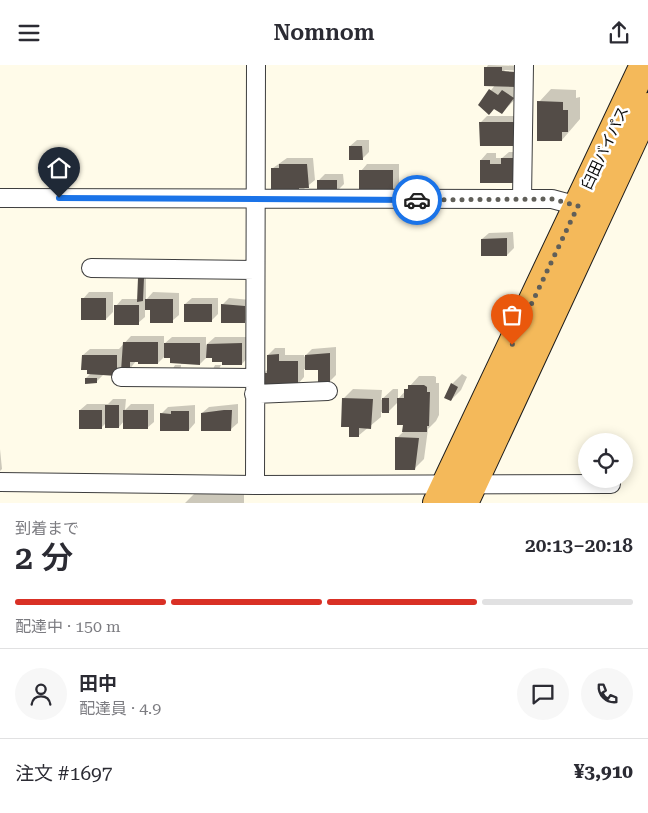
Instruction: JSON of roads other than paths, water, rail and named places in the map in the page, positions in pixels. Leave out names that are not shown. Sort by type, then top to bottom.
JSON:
[{"type":"highway","name":"臼田バイパス","points":[[455,494],[578,206],[644,65]]},
{"type":"highway","name":"臼田バイパス","points":[[455,494],[648,107]]},
{"type":"street","points":[[255,485],[256,65]]},
{"type":"street","points":[[522,199],[524,65]]},
{"type":"street","points":[[0,198],[552,199],[578,206]]},
{"type":"street","points":[[91,268],[255,270]]},
{"type":"street","points":[[121,377],[328,391]]},
{"type":"street","points":[[0,482],[255,485],[455,494],[578,486]]}]
